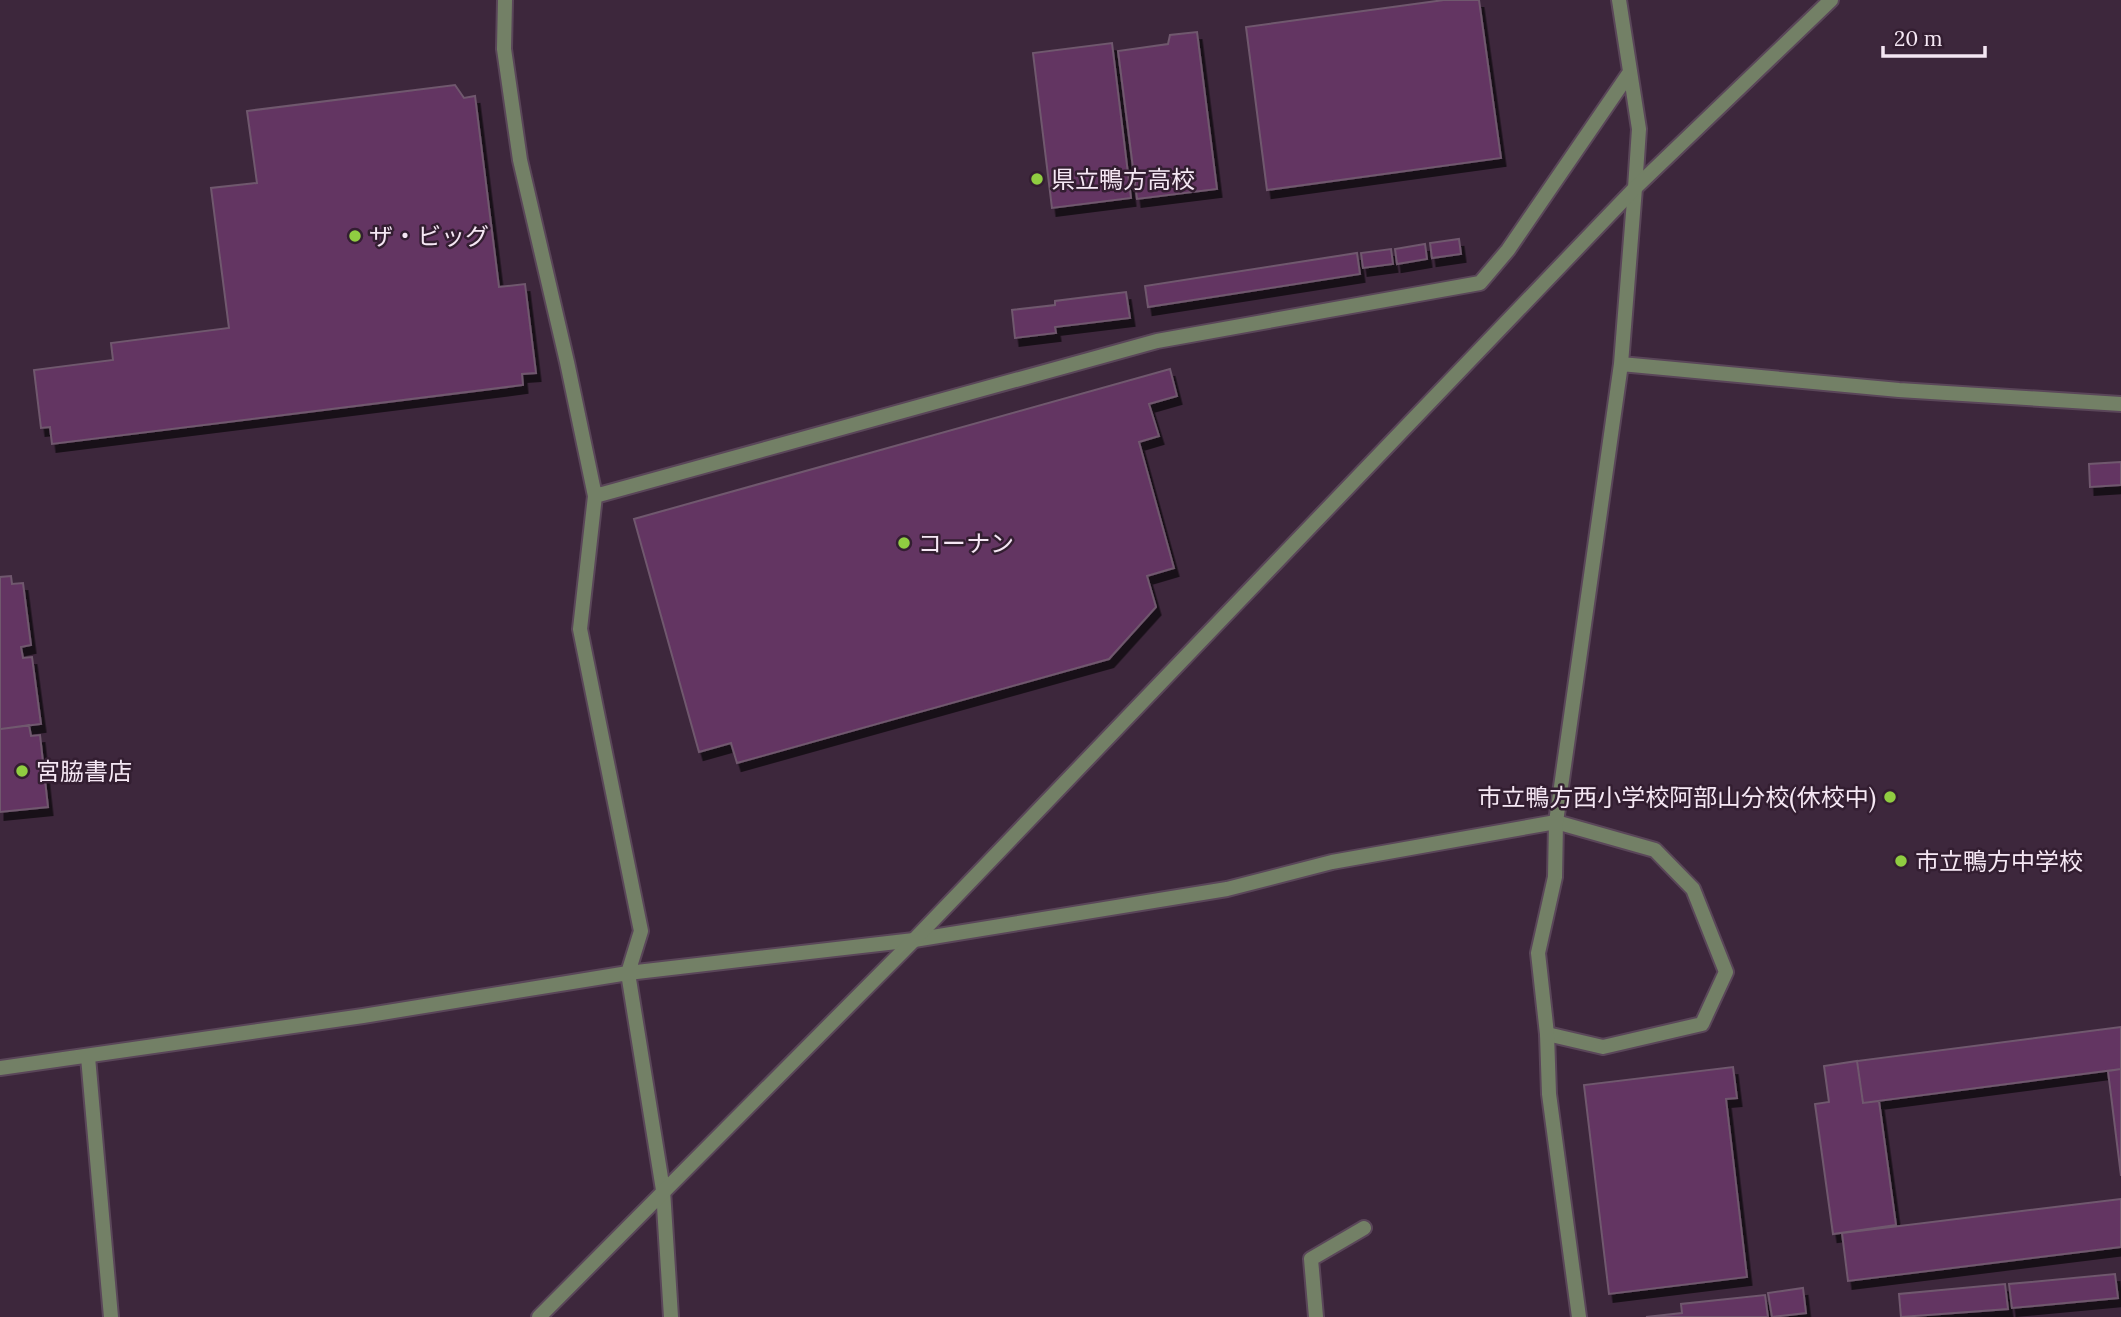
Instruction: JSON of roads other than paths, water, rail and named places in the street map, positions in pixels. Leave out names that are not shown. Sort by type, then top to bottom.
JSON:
[{"type":"street","points":[[505,0],[504,49],[520,160],[595,496],[580,629],[641,931],[628,973],[663,1191],[671,1317]]},
{"type":"street","points":[[1579,1317],[1549,1094],[1547,1034],[1538,953],[1555,877],[1556,822],[1621,364],[1639,129],[1619,0]]},
{"type":"street","points":[[538,1317],[914,940],[1635,188],[1831,0]]},
{"type":"street","points":[[595,496],[1157,341],[1480,283],[1508,250],[1630,72]]},
{"type":"street","points":[[1621,364],[1899,390],[2121,404]]},
{"type":"street","points":[[0,1068],[363,1016],[628,973],[914,940],[1227,889],[1332,862],[1556,822],[1654,850],[1693,889],[1726,972],[1702,1024],[1603,1047],[1547,1034]]},
{"type":"street","points":[[88,1057],[111,1317]]},
{"type":"street","points":[[1316,1317],[1311,1259],[1364,1228]]},
{"type":"place","name":"県立鴨方高校","points":[[1037,179]]},
{"type":"place","name":"ザ・ビッグ","points":[[355,236]]},
{"type":"place","name":"コーナン","points":[[904,543]]},
{"type":"place","name":"宮脇書店","points":[[22,771]]},
{"type":"place","name":"市立鴨方西小学校阿部山分校(休校中)","points":[[1890,797]]},
{"type":"place","name":"市立鴨方中学校","points":[[1901,861]]}]
